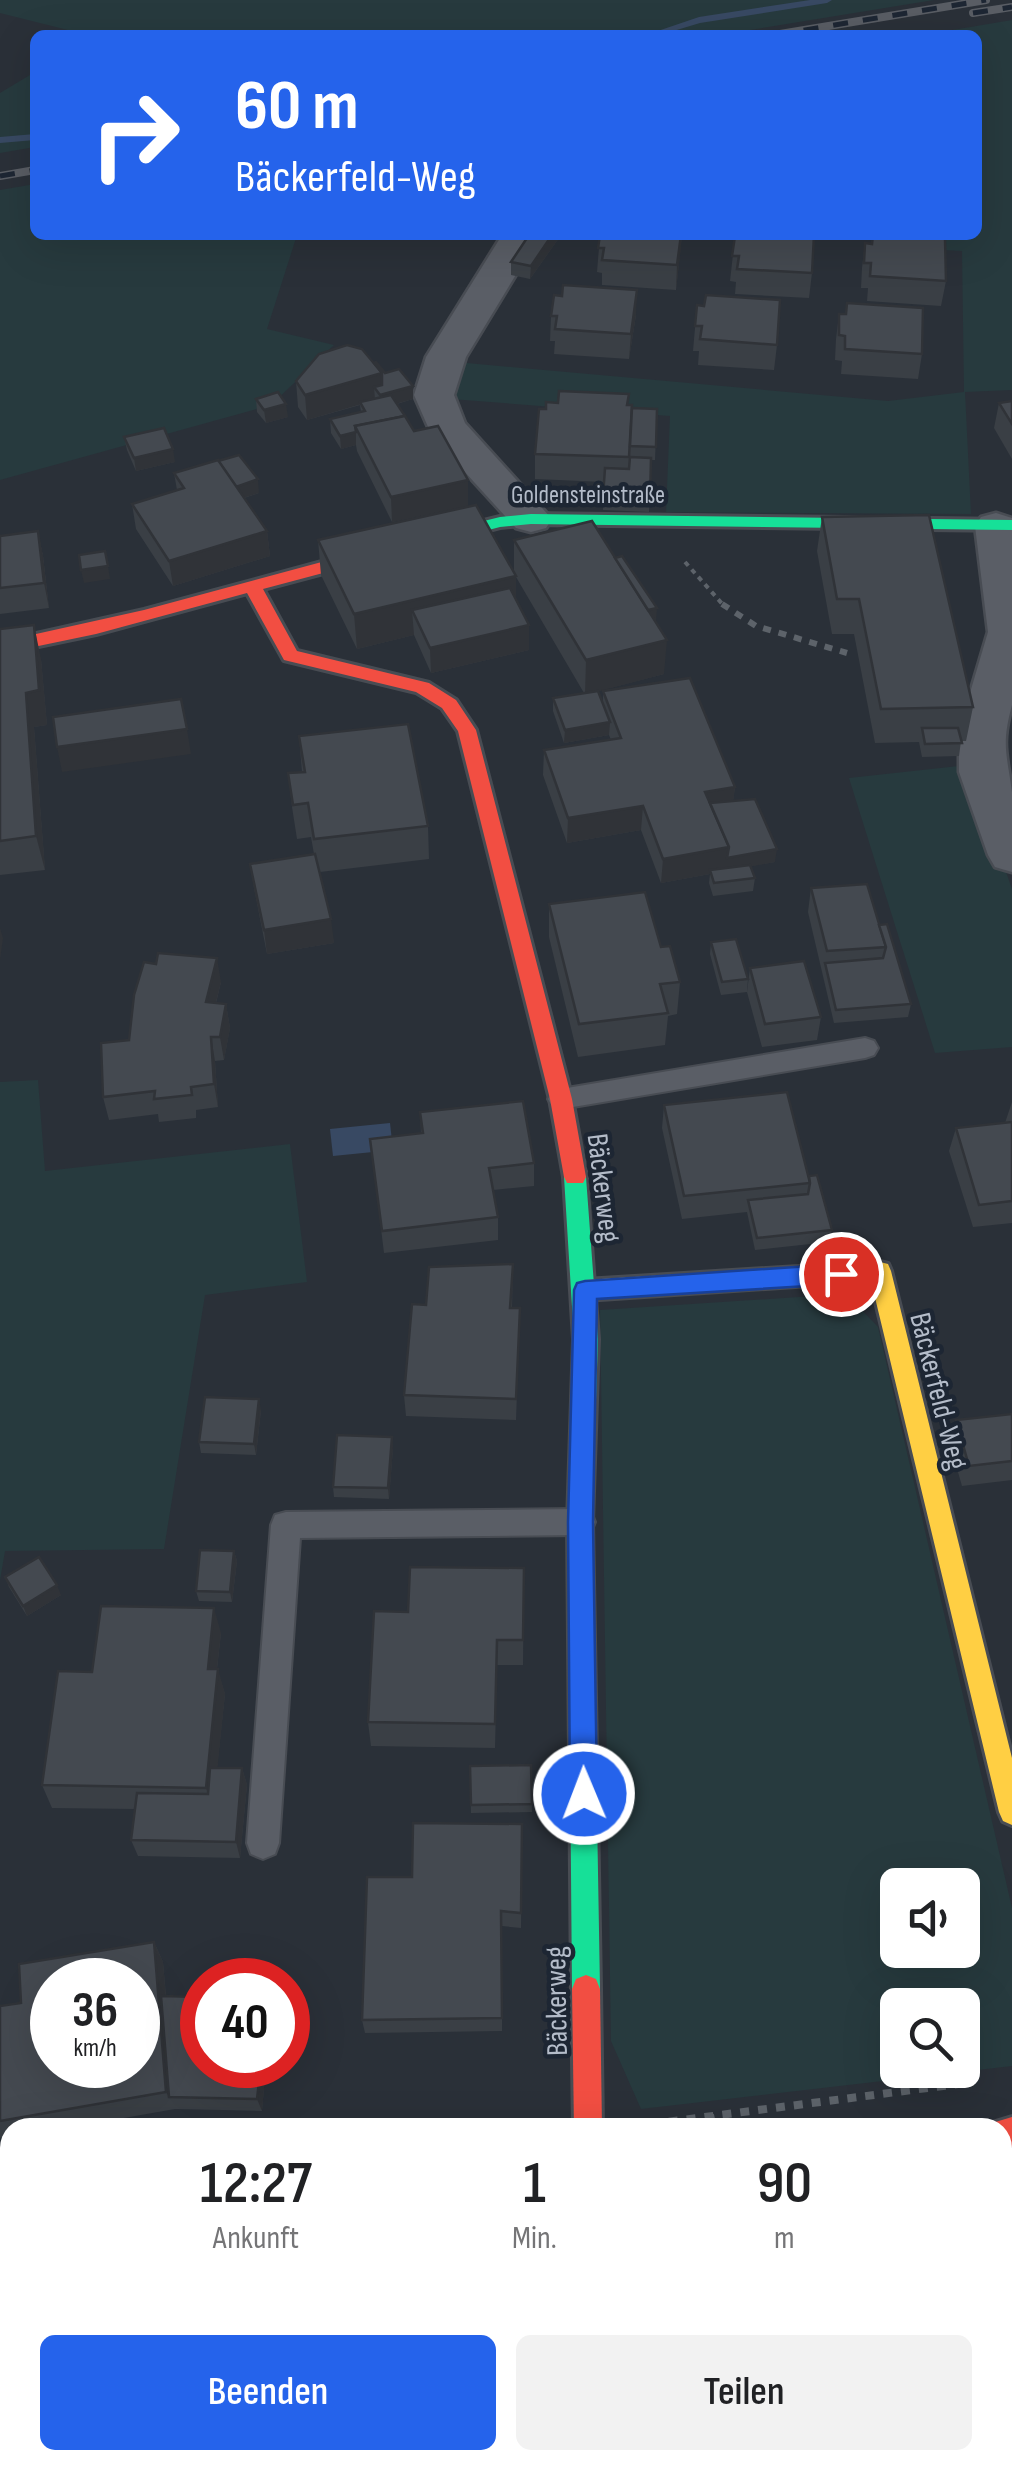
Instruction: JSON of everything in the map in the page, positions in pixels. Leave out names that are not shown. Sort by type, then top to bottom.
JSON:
[{"type":"street","points":[[518,240],[446,357],[434,394],[446,428],[531,519]]},
{"type":"street","name":"Goldensteinstraße","points":[[0,648],[88,632],[251,584],[500,522],[531,519],[1004,526]]},
{"type":"street","points":[[1004,526],[1010,632],[982,730],[982,772],[1012,855]]},
{"type":"street","name":"Bäckerweg","points":[[251,584],[290,656],[422,687],[449,704],[468,730],[561,1100],[576,1189],[585,1290],[580,1522],[588,2118]]},
{"type":"street","name":"Bäckerfeld-Weg","points":[[585,1290],[880,1272],[1012,1812]]},
{"type":"lane","points":[[561,1100],[865,1048]]},
{"type":"lane","points":[[263,1843],[286,1525],[580,1522]]},
{"type":"path","points":[[666,521],[683,559],[711,598],[742,623],[846,653]]},
{"type":"path","points":[[690,2118],[930,2088]]},
{"type":"green space","points":[[0,0],[934,0],[750,30],[68,30],[0,13]]},
{"type":"green space","points":[[1012,20],[1012,390],[965,392],[971,514],[666,512],[670,416],[451,399],[456,362],[888,401],[964,392],[962,251],[926,249],[926,240],[982,240],[982,30],[953,30]]},
{"type":"green space","points":[[30,75],[30,148],[0,153],[0,93]]},
{"type":"green space","points":[[30,185],[30,240],[295,240],[267,329],[334,345],[271,405],[0,480],[0,190]]},
{"type":"green space","points":[[968,765],[1012,889],[1012,1047],[935,1053],[849,778]]},
{"type":"green space","points":[[38,1080],[45,1171],[290,1144],[307,1282],[205,1295],[164,1549],[5,1551],[0,1580],[0,1082]]},
{"type":"green space","points":[[829,1295],[856,1304],[878,1327],[1012,1908],[1012,2066],[980,2070],[980,1988],[880,1988],[880,2081],[641,2109],[611,2041],[600,1310]]},
{"type":"water","points":[[390,1123],[393,1150],[333,1156],[330,1129]]},
{"type":"building","points":[[526,240],[549,240],[531,266],[511,262]]},
{"type":"building","points":[[599,240],[680,240],[677,265],[602,260],[604,248],[598,248]]},
{"type":"building","points":[[734,240],[814,240],[812,273],[737,269],[739,256],[732,256]]},
{"type":"building","points":[[872,240],[945,240],[946,281],[870,276],[871,263],[864,263],[865,243],[872,244]]},
{"type":"building","points":[[563,285],[637,290],[631,334],[555,329],[557,316],[551,316],[554,295],[562,296]]},
{"type":"building","points":[[706,295],[780,300],[777,345],[700,339],[702,326],[695,326],[697,305],[704,306]]},
{"type":"building","points":[[847,303],[923,308],[922,354],[845,349],[845,336],[839,335],[839,314],[846,314]]},
{"type":"building","points":[[347,345],[362,349],[382,373],[305,395],[296,381],[319,354]]},
{"type":"building","points":[[376,362],[385,373],[399,369],[413,386],[380,395],[374,387],[382,385],[382,373]]},
{"type":"building","points":[[559,391],[629,394],[629,457],[535,454],[539,409],[546,409],[546,402],[558,403]]},
{"type":"building","points":[[278,392],[286,404],[264,410],[256,399]]},
{"type":"building","points":[[391,395],[405,416],[355,426],[356,432],[340,436],[330,419],[365,411],[360,402]]},
{"type":"building","points":[[1012,401],[1012,424],[999,403]]},
{"type":"building","points":[[632,408],[657,409],[656,447],[630,446]]},
{"type":"building","points":[[405,416],[414,431],[438,426],[468,480],[391,497],[355,426]]},
{"type":"building","points":[[164,428],[173,449],[134,458],[124,437]]},
{"type":"building","points":[[239,455],[258,479],[236,487],[218,461]]},
{"type":"building","points":[[630,457],[651,458],[650,499],[603,497],[605,468],[629,469]]},
{"type":"building","points":[[218,460],[267,531],[169,561],[132,504],[184,488],[174,473]]},
{"type":"building","points":[[476,505],[516,576],[354,614],[318,540]]},
{"type":"building","points":[[929,515],[973,707],[881,709],[859,599],[837,599],[822,517]]},
{"type":"building","points":[[592,521],[667,640],[586,660],[514,540]]},
{"type":"building","points":[[38,531],[44,583],[0,588],[0,536]]},
{"type":"building","points":[[105,551],[108,566],[81,570],[79,555]]},
{"type":"building","points":[[622,556],[657,608],[648,610],[615,558]]},
{"type":"building","points":[[510,588],[529,625],[430,648],[412,610]]},
{"type":"building","points":[[34,625],[39,690],[26,693],[36,836],[0,841],[0,629]]},
{"type":"building","points":[[690,678],[735,787],[705,792],[729,847],[663,859],[643,806],[568,818],[544,750],[621,738],[603,691]]},
{"type":"building","points":[[598,691],[610,722],[565,730],[553,698]]},
{"type":"building","points":[[181,699],[187,729],[57,747],[53,717]]},
{"type":"building","points":[[408,724],[428,826],[314,839],[308,803],[293,805],[288,773],[305,772],[299,736]]},
{"type":"building","points":[[922,728],[958,728],[962,743],[925,744]]},
{"type":"building","points":[[755,799],[777,849],[727,858],[729,847],[710,803]]},
{"type":"building","points":[[315,854],[331,919],[264,930],[250,864]]},
{"type":"building","points":[[750,865],[755,878],[714,883],[710,870]]},
{"type":"building","points":[[867,884],[886,947],[827,951],[811,888]]},
{"type":"building","points":[[645,892],[661,947],[670,946],[680,982],[660,984],[668,1013],[579,1024],[549,904]]},
{"type":"building","points":[[887,924],[911,1004],[836,1010],[825,963],[883,958],[886,947],[879,925]]},
{"type":"building","points":[[736,939],[748,979],[722,982],[711,942]]},
{"type":"building","points":[[158,953],[217,958],[206,1002],[226,1004],[220,1037],[211,1037],[214,1084],[191,1087],[192,1095],[154,1099],[155,1091],[103,1097],[101,1043],[129,1040],[134,995],[144,962],[156,964]]},
{"type":"building","points":[[804,961],[821,1017],[765,1024],[750,968]]},
{"type":"building","points":[[787,1092],[810,1183],[684,1196],[664,1105]]},
{"type":"building","points":[[523,1101],[534,1163],[489,1168],[498,1217],[382,1231],[370,1139],[423,1133],[420,1112]]},
{"type":"building","points":[[1012,1122],[1012,1201],[979,1205],[956,1128]]},
{"type":"building","points":[[817,1175],[832,1230],[757,1238],[748,1200],[808,1194],[809,1176]]},
{"type":"building","points":[[513,1264],[510,1308],[520,1308],[516,1399],[404,1395],[412,1304],[426,1305],[429,1267]]},
{"type":"building","points":[[205,1397],[259,1399],[254,1444],[199,1442]]},
{"type":"building","points":[[1012,1414],[1012,1461],[969,1466],[956,1420]]},
{"type":"building","points":[[337,1435],[392,1437],[388,1488],[333,1487]]},
{"type":"building","points":[[200,1550],[234,1551],[230,1592],[196,1591]]},
{"type":"building","points":[[39,1557],[57,1585],[23,1606],[5,1577]]},
{"type":"building","points":[[410,1567],[524,1568],[523,1640],[497,1640],[495,1724],[368,1722],[374,1611],[408,1612]]},
{"type":"building","points":[[101,1606],[214,1608],[208,1669],[218,1669],[206,1788],[42,1785],[58,1671],[92,1672]]},
{"type":"building","points":[[531,1765],[532,1804],[471,1805],[470,1766]]},
{"type":"building","points":[[210,1768],[242,1768],[236,1842],[131,1840],[137,1793],[208,1794]]},
{"type":"building","points":[[413,1823],[522,1824],[521,1913],[501,1911],[502,2018],[362,2020],[367,1877],[412,1877]]},
{"type":"building","points":[[154,1942],[155,1958],[56,1958]]},
{"type":"building","points":[[30,1962],[30,2088],[160,2088],[160,2017],[166,2092],[0,2118],[0,2006],[21,2003],[19,1964]]},
{"type":"building","points":[[161,1996],[180,1996],[180,2088],[258,2088],[257,2099],[169,2097]]},
{"type":"waterway","points":[[667,30],[699,20],[827,0]]},
{"type":"waterway","points":[[0,140],[30,137]]},
{"type":"railway","points":[[804,30],[986,0]]},
{"type":"railway","points":[[973,13],[1012,7]]},
{"type":"railway","points":[[0,176],[30,171]]},
{"type":"traffic: fast","points":[[381,552],[500,522],[531,519],[1012,525]]},
{"type":"traffic: fast","points":[[575,1177],[586,1339],[580,1522],[586,1989]]},
{"type":"traffic: slow","points":[[585,1290],[880,1271],[1012,1812]]},
{"type":"traffic: jam","points":[[0,648],[144,616],[381,552]]},
{"type":"traffic: jam","points":[[251,584],[290,656],[422,687],[449,704],[467,730],[561,1099],[575,1177]]},
{"type":"traffic: jam","points":[[586,1989],[588,2118]]},
{"type":"route","points":[[584,1794],[580,1522],[585,1290],[841,1274]]}]
